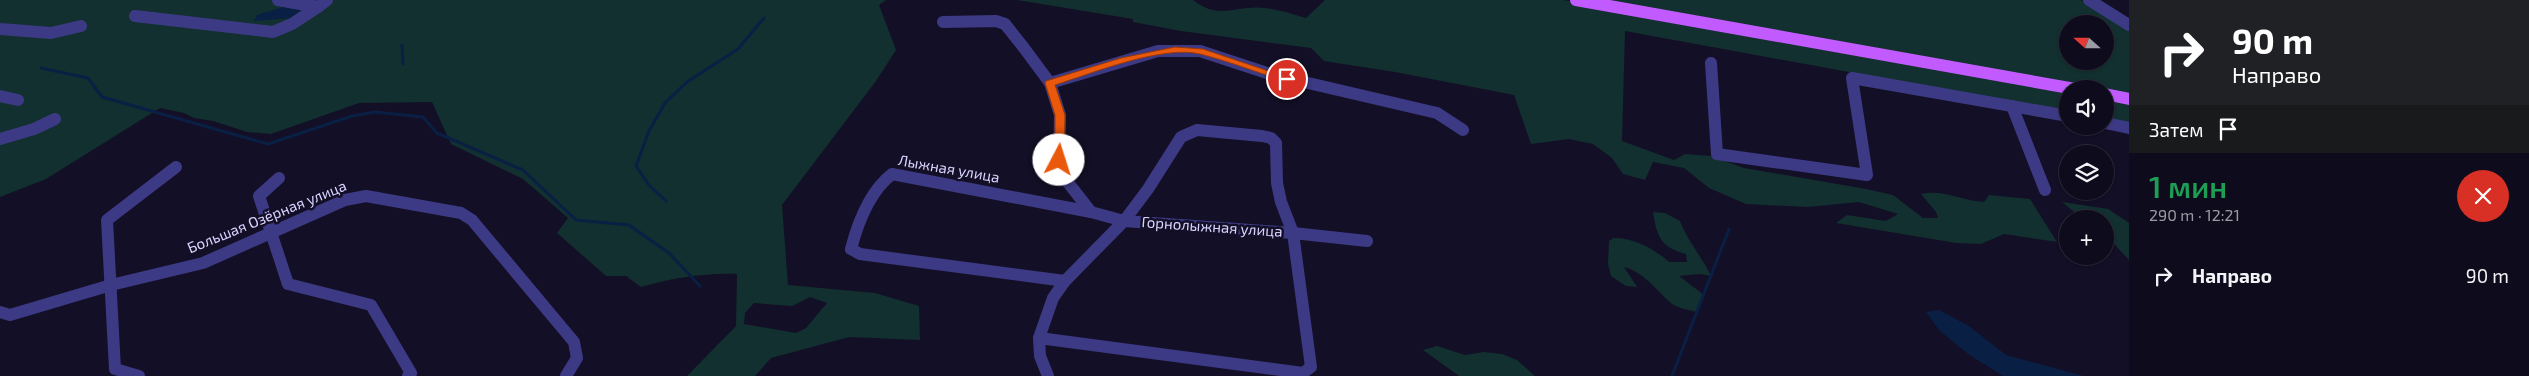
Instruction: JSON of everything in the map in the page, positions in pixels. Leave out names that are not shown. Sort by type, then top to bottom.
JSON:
[{"type":"main road","points":[[1576,0],[2059,86]]},
{"type":"main road","points":[[2114,96],[2129,99]]},
{"type":"street","points":[[278,0],[318,7]]},
{"type":"street","points":[[135,16],[273,32],[292,24],[327,0]]},
{"type":"street","points":[[2089,0],[2129,25]]},
{"type":"street","points":[[944,22],[985,20],[1006,24],[1050,83],[1060,115],[1059,171],[1091,212]]},
{"type":"street","points":[[0,29],[50,34],[72,31],[81,26]]},
{"type":"street","points":[[1050,83],[1158,51],[1200,51],[1270,74],[1437,113],[1463,130]]},
{"type":"street","points":[[1711,63],[1717,154],[1867,175],[1852,78],[2059,114]]},
{"type":"street","points":[[0,96],[18,100]]},
{"type":"street","points":[[2012,106],[2044,190]]},
{"type":"street","points":[[0,139],[34,129],[55,119]]},
{"type":"street","points":[[2114,125],[2129,128]]},
{"type":"street","name":"Горнолыжная улица","points":[[1039,338],[1303,373],[1311,367],[1293,233],[1281,202],[1277,183],[1276,143],[1271,138],[1197,130],[1181,137],[1148,189],[1124,220]]},
{"type":"street","points":[[139,376],[115,368],[107,220],[176,167]]},
{"type":"street","name":"Лыжная улица","points":[[1065,281],[860,254],[851,249],[853,237],[863,213],[884,178],[892,174],[1124,220]]},
{"type":"street","points":[[278,178],[259,196],[270,235],[288,284],[371,305],[411,373],[408,376]]},
{"type":"street","name":"Большая Озёрная улица","points":[[3,316],[203,263],[270,235],[345,200],[366,196],[462,214],[472,220],[574,342],[577,358],[566,376]]},
{"type":"street","points":[[1048,376],[1040,356],[1039,338],[1053,298],[1065,281],[1124,220]]},
{"type":"street","name":"Горнолыжная улица","points":[[1124,220],[1293,233],[1367,241]]},
{"type":"green space","points":[[0,0],[886,0],[879,5],[896,50],[876,81],[782,205],[788,285],[875,293],[919,306],[920,340],[849,337],[771,358],[755,376],[687,376],[736,326],[737,274],[712,274],[689,277],[641,287],[626,276],[606,276],[557,233],[568,218],[523,179],[451,144],[432,102],[359,103],[271,134],[247,132],[213,121],[194,118],[184,113],[160,108],[46,179],[0,197]],"holes":[[[810,297],[827,303],[806,328],[796,333],[744,324],[745,313],[754,303],[792,306]]]},
{"type":"green space","points":[[1017,0],[1193,0],[1211,10],[1228,11],[1264,8],[1306,18],[1325,0],[1563,0],[2059,90],[2059,111],[1625,31],[1622,141],[1674,160],[1685,154],[1711,156],[1744,168],[1893,195],[1923,218],[1938,218],[1936,212],[1921,194],[1945,194],[1984,202],[1989,195],[2030,199],[2057,242],[2004,234],[1981,244],[1956,243],[1836,223],[1847,215],[1886,221],[1898,214],[1859,202],[1808,207],[1746,204],[1709,188],[1684,168],[1653,162],[1645,180],[1623,174],[1612,158],[1593,144],[1569,139],[1531,144],[1514,95],[1395,72],[1324,61],[1311,48],[1181,31],[1133,22],[1133,19]]},
{"type":"green space","points":[[1589,0],[2081,0],[2106,15],[2059,15],[2059,70],[2114,70],[2114,20],[2129,29],[2129,95],[2114,91],[2114,80],[2059,80],[2059,83]]},
{"type":"green space","points":[[2114,100],[2129,103],[2129,124],[2114,121]]},
{"type":"green space","points":[[2062,202],[2110,210],[2072,210]]},
{"type":"green space","points":[[1653,212],[1665,213],[1680,221],[1711,276],[1700,274],[1679,276],[1704,295],[1697,312],[1674,305],[1644,277],[1631,269],[1624,267],[1637,287],[1626,286],[1611,276],[1608,264],[1609,241],[1613,238],[1620,238],[1643,245],[1669,262],[1687,262],[1686,254],[1671,248],[1662,240],[1656,229]]},
{"type":"green space","points":[[2114,213],[2129,223],[2129,260],[2114,244]]},
{"type":"green space","points":[[1437,346],[1465,355],[1484,352],[1502,354],[1517,360],[1535,376],[1459,376],[1423,350]]},
{"type":"water","points":[[283,7],[301,10],[295,18],[254,21],[257,15]]},
{"type":"water","points":[[1939,310],[1969,326],[2006,355],[2084,376],[2003,376],[1968,354],[1939,330],[1926,312]]},
{"type":"waterway","points":[[666,201],[649,185],[636,166],[649,131],[665,103],[687,82],[738,49],[764,18]]},
{"type":"waterway","points":[[402,45],[403,64]]},
{"type":"waterway","points":[[41,68],[88,78],[102,97],[268,144],[352,116],[375,112],[423,117],[437,133],[523,170],[576,220],[629,225],[669,253],[700,286]]},
{"type":"waterway","points":[[1672,376],[1729,229]]},
{"type":"route","points":[[1059,160],[1060,115],[1050,83],[1158,51],[1175,50],[1200,51],[1287,79]]}]
